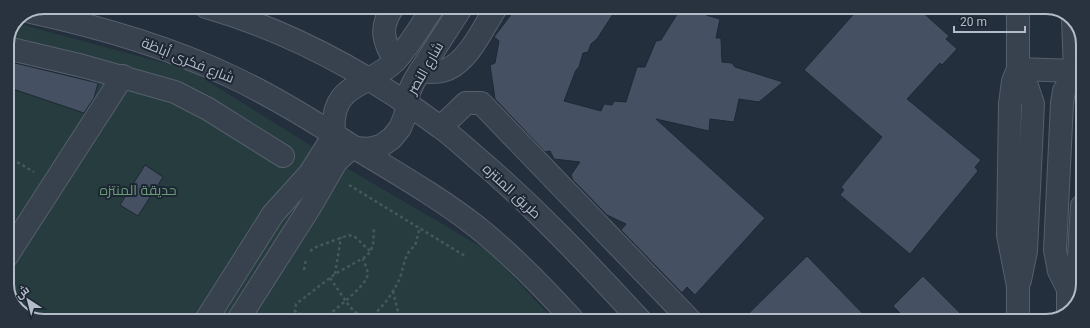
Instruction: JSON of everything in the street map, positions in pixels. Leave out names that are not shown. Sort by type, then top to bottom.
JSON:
[{"type":"street","name":"شارع فكرى أباظة","points":[[62,14],[192,60],[262,92],[334,135]]},
{"type":"street","points":[[225,14],[276,33],[320,53],[368,80]]},
{"type":"street","points":[[389,14],[385,22],[384,35],[386,47],[395,61]]},
{"type":"street","name":"شارع النصر","points":[[334,135],[335,113],[339,102],[346,93],[354,86],[381,73],[395,61],[429,14]]},
{"type":"street","name":"شارع النصر","points":[[356,148],[369,149],[381,146],[392,138],[400,128],[405,116],[409,92],[420,70],[457,14]]},
{"type":"street","points":[[420,70],[435,72],[448,69],[459,61],[469,50],[492,14]]},
{"type":"street","points":[[1018,14],[1018,69],[1025,80],[1033,104],[1026,251],[1018,286],[1018,314]]},
{"type":"street","points":[[1075,38],[1076,48]]},
{"type":"street","points":[[14,50],[158,86],[192,100],[283,156]]},
{"type":"street","points":[[1018,69],[1076,77]]},
{"type":"street","points":[[14,245],[123,76]]},
{"type":"street","name":"طريق المنتزه","points":[[368,80],[406,103],[441,127],[509,185],[574,250],[634,314]]},
{"type":"street","points":[[1068,289],[1059,271],[1055,250],[1062,103],[1064,91],[1076,80]]},
{"type":"street","points":[[441,127],[466,103],[481,103],[686,314]]},
{"type":"street","points":[[210,314],[273,214],[310,173],[334,135],[403,177],[476,226],[520,264],[567,314]]},
{"type":"street","points":[[242,314],[310,207],[329,174],[344,153],[356,148]]},
{"type":"street","points":[[291,193],[304,195],[308,200],[310,207]]},
{"type":"street","points":[[1068,305],[1068,289],[1076,265]]},
{"type":"path","points":[[14,160],[54,184]]},
{"type":"path","points":[[329,174],[420,227],[465,256]]},
{"type":"path","points":[[376,314],[393,290],[402,272],[408,250],[415,246],[420,227]]},
{"type":"path","points":[[301,314],[298,313],[294,307],[335,274],[363,259],[370,251],[374,240],[374,229]]},
{"type":"path","points":[[304,270],[307,256],[311,251],[341,236],[349,235],[355,237],[370,251]]},
{"type":"path","points":[[335,274],[341,236]]},
{"type":"path","points":[[331,314],[346,301],[367,277],[363,259]]},
{"type":"path","points":[[330,278],[346,301],[359,314]]},
{"type":"path","points":[[393,290],[399,314]]},
{"type":"green space","name":"حديقة المنتزه","points":[[22,24],[190,70],[345,167],[490,252],[548,314],[44,314],[29,310],[19,301],[14,286],[14,44],[16,33]]},
{"type":"building","points":[[511,14],[613,14],[597,39],[591,44],[588,52],[583,53],[579,67],[576,70],[564,101],[601,111],[604,104],[612,105],[614,101],[626,102],[637,67],[645,67],[656,41],[661,40],[677,14],[706,14],[720,19],[716,38],[721,38],[722,62],[732,63],[735,67],[783,82],[759,102],[739,99],[734,122],[710,119],[709,131],[656,119],[765,218],[695,295],[687,287],[682,293],[621,230],[626,224],[607,215],[573,180],[571,175],[580,162],[554,159],[550,151],[545,152],[495,99],[490,65],[495,63],[499,41],[494,37]]},
{"type":"building","points":[[854,14],[925,14],[949,36],[946,39],[957,49],[942,65],[940,63],[907,99],[981,160],[975,167],[978,171],[910,254],[840,195],[844,190],[841,187],[882,137],[804,70]]},
{"type":"building","points":[[14,63],[98,83],[94,98],[84,113],[14,89]]},
{"type":"building","points":[[145,165],[163,177],[138,216],[120,205]]},
{"type":"building","points":[[807,256],[863,314],[748,314]]},
{"type":"building","points":[[923,276],[961,314],[901,314],[893,306]]}]
